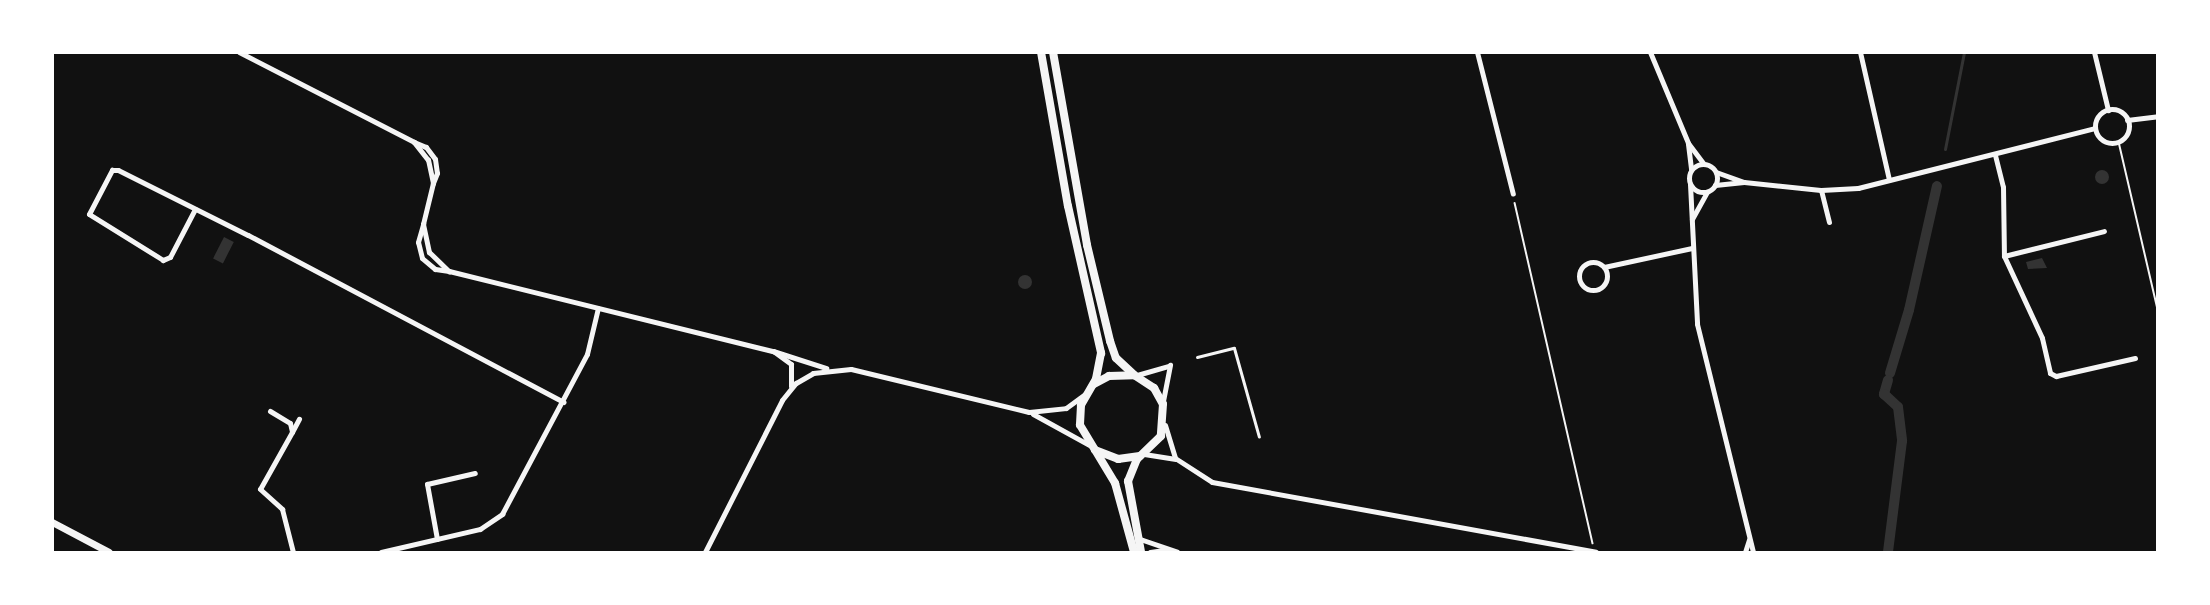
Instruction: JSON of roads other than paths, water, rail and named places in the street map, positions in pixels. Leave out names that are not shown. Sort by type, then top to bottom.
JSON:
[{"type":"main road","points":[[1041,52],[1068,206],[1101,353],[1079,418],[1092,447],[1115,483],[1136,550]]},
{"type":"main road","points":[[1053,52],[1088,244],[1110,341],[1116,358],[1134,375],[1154,387],[1163,404],[1165,424],[1157,442],[1143,454],[1128,481],[1136,532],[1136,550]]},
{"type":"main road","points":[[1089,389],[1109,376],[1134,375]]},
{"type":"main road","points":[[1092,447],[1118,459],[1143,454]]},
{"type":"street","points":[[239,52],[414,142],[424,145],[434,157],[437,171],[418,239],[422,258],[435,269],[773,351],[786,352],[810,368],[806,376],[787,393]]},
{"type":"street","points":[[1476,52],[1513,194]]},
{"type":"street","points":[[1650,52],[1688,143],[1703,163],[1716,172],[1744,182]]},
{"type":"street","points":[[1860,52],[1889,180]]},
{"type":"street","points":[[2094,52],[2108,110]]},
{"type":"street","points":[[2108,110],[2118,111],[2127,120],[2128,130],[2119,142],[2103,141],[2095,128],[2097,118],[2108,110]]},
{"type":"street","points":[[2127,120],[2157,116]]},
{"type":"street","points":[[1691,221],[1707,192],[1715,185],[1744,182],[1821,190],[1858,188],[2095,128]]},
{"type":"street","points":[[1688,143],[1697,328],[1753,552]]},
{"type":"street","points":[[1995,155],[2003,187],[2004,256],[2042,338],[2050,373],[2056,376],[2135,358]]},
{"type":"street","points":[[1691,170],[1703,163]]},
{"type":"street","points":[[195,208],[170,257],[163,260],[89,214],[112,170],[118,170],[195,208],[563,402]]},
{"type":"street","points":[[1715,185],[1716,172]]},
{"type":"street","points":[[1690,184],[1699,192],[1707,192]]},
{"type":"street","points":[[1821,190],[1829,222]]},
{"type":"street","points":[[2004,256],[2104,231]]},
{"type":"street","points":[[1604,267],[1607,278],[1604,286],[1595,290],[1583,286],[1579,274],[1583,266],[1591,262],[1604,267],[1692,248]]},
{"type":"street","points":[[381,552],[480,529],[502,514],[589,350],[598,308]]},
{"type":"street","points":[[773,351],[788,359],[799,376],[833,368]]},
{"type":"street","points":[[804,362],[1029,412],[1092,447]]},
{"type":"street","points":[[1134,375],[1170,365],[1162,392],[1163,404]]},
{"type":"street","points":[[705,552],[787,393],[793,369]]},
{"type":"street","points":[[1029,412],[1066,408],[1089,389]]},
{"type":"street","points":[[270,411],[290,423],[292,432]]},
{"type":"street","points":[[293,552],[282,509],[260,489],[299,419]]},
{"type":"street","points":[[1165,424],[1177,459]]},
{"type":"street","points":[[1143,454],[1151,452],[1177,459],[1203,478],[1222,485],[1596,552]]},
{"type":"street","points":[[438,539],[427,484],[475,473]]},
{"type":"street","points":[[52,522],[109,552]]},
{"type":"street","points":[[1744,552],[1748,530]]},
{"type":"street","points":[[1136,532],[1150,545],[1177,552]]},
{"type":"street","points":[[1136,550],[1150,545]]},
{"type":"street","points":[[1152,552],[1165,550]]},
{"type":"lane","points":[[1197,357],[1234,348],[1259,437]]},
{"type":"waterway","points":[[1945,149],[1964,52]]},
{"type":"waterway","points":[[1890,373],[1909,310],[1937,186]]},
{"type":"waterway","points":[[1888,380],[1884,394],[1898,407],[1902,441],[1888,552]]}]
